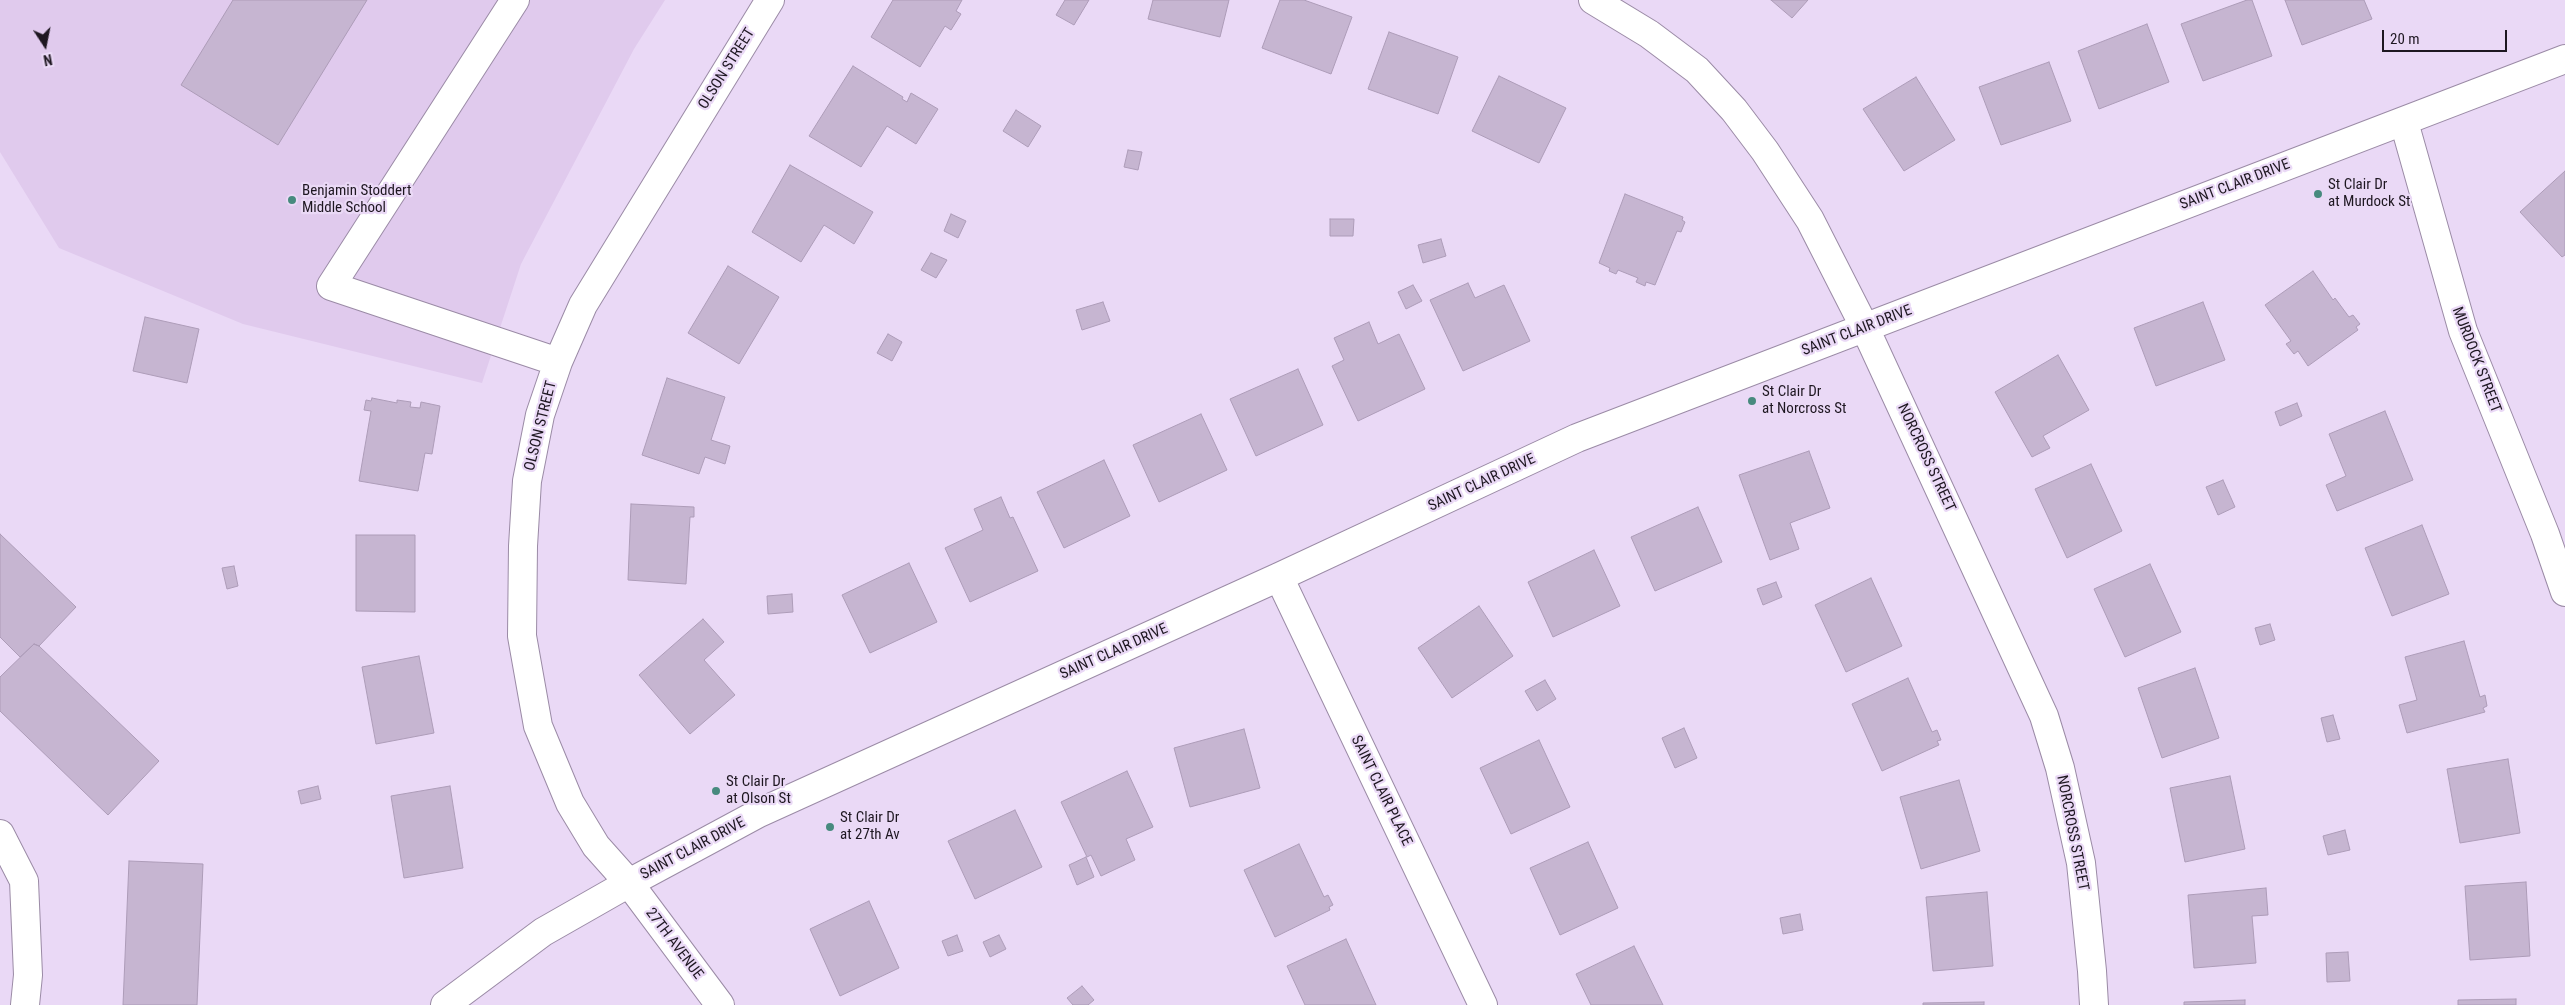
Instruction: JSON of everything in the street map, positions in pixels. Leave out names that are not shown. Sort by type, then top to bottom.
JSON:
[{"type":"street","points":[[515,0],[331,286],[558,362]]},
{"type":"street","name":"OLSON STREET","points":[[628,883],[596,846],[570,802],[538,726],[522,636],[523,546],[527,481],[540,415],[558,362],[583,305],[770,0]]},
{"type":"street","name":"NORCROSS STREET","points":[[1593,0],[1649,34],[1697,70],[1734,110],[1765,151],[1810,220],[1865,328],[2044,716],[2060,768],[2081,863],[2094,1005]]},
{"type":"street","name":"SAINT CLAIR DRIVE","points":[[445,1005],[543,932],[628,883],[760,813],[1279,577],[1577,438],[2565,60]]},
{"type":"street","name":"MURDOCK STREET","points":[[2404,122],[2463,331],[2545,534],[2565,592]]},
{"type":"street","name":"SAINT CLAIR PLACE","points":[[1279,577],[1484,1005]]},
{"type":"street","points":[[0,834],[24,881],[28,975],[25,1005]]},
{"type":"street","name":"27TH AVENUE","points":[[628,883],[720,1005]]},
{"type":"shaded area","name":"Benjamin Stoddert Middle School","points":[[0,0],[665,0],[634,49],[521,264],[482,383],[243,324],[59,248],[0,152]]},
{"type":"building","points":[[233,0],[367,0],[278,145],[181,85]]},
{"type":"building","points":[[893,0],[962,0],[956,11],[961,14],[951,30],[945,26],[920,67],[871,37]]},
{"type":"building","points":[[1065,0],[1089,0],[1074,25],[1056,15]]},
{"type":"building","points":[[1153,0],[1229,0],[1220,37],[1148,19]]},
{"type":"building","points":[[1280,0],[1304,0],[1352,17],[1331,74],[1262,48]]},
{"type":"building","points":[[1771,0],[1808,0],[1792,18]]},
{"type":"building","points":[[2247,0],[2252,0],[2272,56],[2203,81],[2181,24]]},
{"type":"building","points":[[2285,0],[2364,0],[2372,19],[2302,45]]},
{"type":"building","points":[[2147,24],[2169,82],[2099,109],[2078,51]]},
{"type":"building","points":[[1389,32],[1458,57],[1438,114],[1368,89]]},
{"type":"building","points":[[2049,62],[2071,121],[2001,145],[1979,87]]},
{"type":"building","points":[[853,66],[903,97],[902,99],[907,102],[911,93],[938,109],[916,144],[887,126],[861,167],[809,136]]},
{"type":"building","points":[[1499,76],[1566,108],[1539,163],[1472,131]]},
{"type":"building","points":[[1916,77],[1955,140],[1904,171],[1863,109]]},
{"type":"building","points":[[1016,110],[1041,126],[1028,147],[1003,131]]},
{"type":"building","points":[[1128,150],[1142,152],[1138,170],[1124,167]]},
{"type":"building","points":[[790,165],[873,212],[854,244],[824,225],[801,262],[752,232]]},
{"type":"building","points":[[2565,171],[2565,255],[2562,257],[2520,212]]},
{"type":"building","points":[[1625,194],[1683,217],[1682,220],[1685,222],[1681,232],[1677,231],[1655,285],[1646,282],[1645,286],[1636,282],[1638,278],[1618,270],[1616,274],[1609,271],[1610,268],[1599,263]]},
{"type":"building","points":[[951,214],[966,221],[958,238],[944,231]]},
{"type":"building","points":[[1330,219],[1354,219],[1353,236],[1330,236]]},
{"type":"building","points":[[1441,239],[1446,256],[1423,263],[1418,245]]},
{"type":"building","points":[[931,253],[947,260],[936,278],[921,270]]},
{"type":"building","points":[[728,266],[779,297],[739,364],[688,333]]},
{"type":"building","points":[[2313,271],[2333,300],[2335,298],[2349,317],[2353,315],[2360,324],[2356,327],[2358,330],[2308,366],[2298,351],[2294,354],[2286,344],[2291,341],[2265,305]]},
{"type":"building","points":[[1468,283],[1475,298],[1504,285],[1530,341],[1463,371],[1430,300]]},
{"type":"building","points":[[1413,285],[1422,301],[1406,309],[1398,292]]},
{"type":"building","points":[[1103,302],[1110,321],[1082,330],[1076,310]]},
{"type":"building","points":[[2203,302],[2225,360],[2156,386],[2134,328]]},
{"type":"building","points":[[145,317],[199,329],[187,383],[133,371]]},
{"type":"building","points":[[1369,322],[1378,344],[1399,334],[1425,389],[1358,421],[1332,366],[1344,360],[1334,338]]},
{"type":"building","points":[[888,334],[902,342],[892,361],[877,353]]},
{"type":"building","points":[[2058,355],[2089,410],[2043,436],[2050,448],[2032,457],[1995,392]]},
{"type":"building","points":[[1298,369],[1323,425],[1256,456],[1230,399]]},
{"type":"building","points":[[667,378],[725,397],[711,440],[730,446],[725,464],[705,457],[699,474],[642,455]]},
{"type":"building","points":[[372,398],[397,403],[397,400],[411,402],[410,407],[420,408],[421,402],[440,406],[432,454],[425,453],[418,491],[359,481],[371,411],[364,410],[366,400],[371,401]]},
{"type":"building","points":[[2297,403],[2302,416],[2280,426],[2275,412]]},
{"type":"building","points":[[2385,411],[2413,480],[2337,511],[2326,485],[2346,476],[2329,434]]},
{"type":"building","points":[[1201,414],[1227,470],[1159,502],[1133,445]]},
{"type":"building","points":[[1809,451],[1830,508],[1790,523],[1799,549],[1770,560],[1739,475]]},
{"type":"building","points":[[1104,460],[1130,516],[1064,548],[1037,492]]},
{"type":"building","points":[[2091,464],[2122,531],[2067,558],[2035,489]]},
{"type":"building","points":[[2223,480],[2235,507],[2218,515],[2206,487]]},
{"type":"building","points":[[1001,497],[1010,518],[1013,517],[1038,571],[970,602],[945,548],[983,530],[974,509]]},
{"type":"building","points":[[631,504],[694,507],[694,517],[690,517],[686,584],[628,580]]},
{"type":"building","points":[[1698,507],[1722,562],[1655,591],[1631,537]]},
{"type":"building","points":[[2422,525],[2449,594],[2392,616],[2365,548]]},
{"type":"building","points":[[0,534],[76,607],[39,646],[34,644],[20,657],[0,637]]},
{"type":"building","points":[[356,535],[415,535],[415,612],[356,611]]},
{"type":"building","points":[[1594,550],[1620,606],[1553,637],[1528,582]]},
{"type":"building","points":[[909,563],[937,622],[870,653],[842,595]]},
{"type":"building","points":[[2150,564],[2181,632],[2125,657],[2094,589]]},
{"type":"building","points":[[234,566],[238,586],[227,589],[222,568]]},
{"type":"building","points":[[1871,578],[1902,646],[1846,672],[1815,605]]},
{"type":"building","points":[[1776,582],[1782,597],[1763,605],[1757,589]]},
{"type":"building","points":[[792,594],[793,612],[768,614],[767,596]]},
{"type":"building","points":[[1479,606],[1513,656],[1452,698],[1418,648]]},
{"type":"building","points":[[703,619],[724,642],[704,660],[735,695],[690,734],[639,675]]},
{"type":"building","points":[[2270,624],[2275,640],[2260,645],[2255,628]]},
{"type":"building","points":[[2464,641],[2480,697],[2485,695],[2487,706],[2483,708],[2485,712],[2407,733],[2399,705],[2417,700],[2405,657]]},
{"type":"building","points":[[34,644],[39,646],[159,761],[108,815],[0,711],[0,677]]},
{"type":"building","points":[[419,656],[434,733],[376,744],[362,667]]},
{"type":"building","points":[[2195,668],[2219,738],[2162,758],[2138,688]]},
{"type":"building","points":[[1908,678],[1932,732],[1937,730],[1941,740],[1937,741],[1939,745],[1882,771],[1852,704]]},
{"type":"building","points":[[1545,680],[1556,699],[1537,711],[1525,691]]},
{"type":"building","points":[[2333,715],[2340,739],[2327,742],[2321,718]]},
{"type":"building","points":[[1684,728],[1697,758],[1675,768],[1662,738]]},
{"type":"building","points":[[1244,729],[1260,788],[1190,807],[1174,748]]},
{"type":"building","points":[[1539,740],[1570,807],[1511,834],[1480,768]]},
{"type":"building","points":[[2508,759],[2520,833],[2460,843],[2447,769]]},
{"type":"building","points":[[1127,771],[1153,827],[1126,839],[1135,860],[1101,876],[1091,855],[1087,857],[1061,802]]},
{"type":"building","points":[[2230,776],[2245,849],[2185,862],[2170,788]]},
{"type":"building","points":[[1959,780],[1980,851],[1921,869],[1900,797]]},
{"type":"building","points":[[318,786],[321,799],[301,804],[298,791]]},
{"type":"building","points":[[450,786],[463,868],[404,878],[391,796]]},
{"type":"building","points":[[1015,810],[1042,867],[975,899],[948,841]]},
{"type":"building","points":[[2345,830],[2350,850],[2328,855],[2323,836]]},
{"type":"building","points":[[1588,842],[1618,908],[1560,935],[1530,868]]},
{"type":"building","points":[[1299,844],[1324,897],[1328,895],[1333,905],[1329,907],[1330,910],[1275,937],[1244,870]]},
{"type":"building","points":[[1086,857],[1094,877],[1077,885],[1069,865]]},
{"type":"building","points":[[129,861],[203,864],[197,1005],[123,1005]]},
{"type":"building","points":[[2526,882],[2530,956],[2470,960],[2465,886]]},
{"type":"building","points":[[2266,888],[2268,915],[2252,916],[2256,963],[2194,968],[2188,895]]},
{"type":"building","points":[[1987,892],[1993,966],[1933,971],[1926,897]]},
{"type":"building","points":[[869,901],[899,968],[840,996],[810,929]]},
{"type":"building","points":[[1800,914],[1803,930],[1783,934],[1780,918]]},
{"type":"building","points":[[957,935],[963,951],[948,956],[942,941]]},
{"type":"building","points":[[999,935],[1006,949],[990,957],[983,942]]},
{"type":"building","points":[[1346,939],[1376,1005],[1305,1005],[1287,966]]},
{"type":"building","points":[[1634,946],[1663,1005],[1591,1005],[1576,974]]},
{"type":"building","points":[[2348,952],[2350,981],[2327,982],[2326,953]]},
{"type":"building","points":[[1082,986],[1094,1000],[1088,1005],[1073,1005],[1067,998]]},
{"type":"building","points":[[2516,999],[2516,1005],[2458,1005],[2458,1000]]},
{"type":"building","points":[[2245,1000],[2245,1005],[2184,1005],[2184,1002]]},
{"type":"building","points":[[1984,1002],[1984,1005],[1923,1005],[1923,1003]]},
{"type":"place","name":"St Clair Dr at Murdock St","points":[[2318,194]]},
{"type":"place","name":"Benjamin Stoddert Middle School","points":[[292,200]]},
{"type":"place","name":"St Clair Dr at Norcross St","points":[[1752,401]]},
{"type":"place","name":"St Clair Dr at Olson St","points":[[716,791]]},
{"type":"place","name":"St Clair Dr at 27th Av","points":[[830,827]]}]
